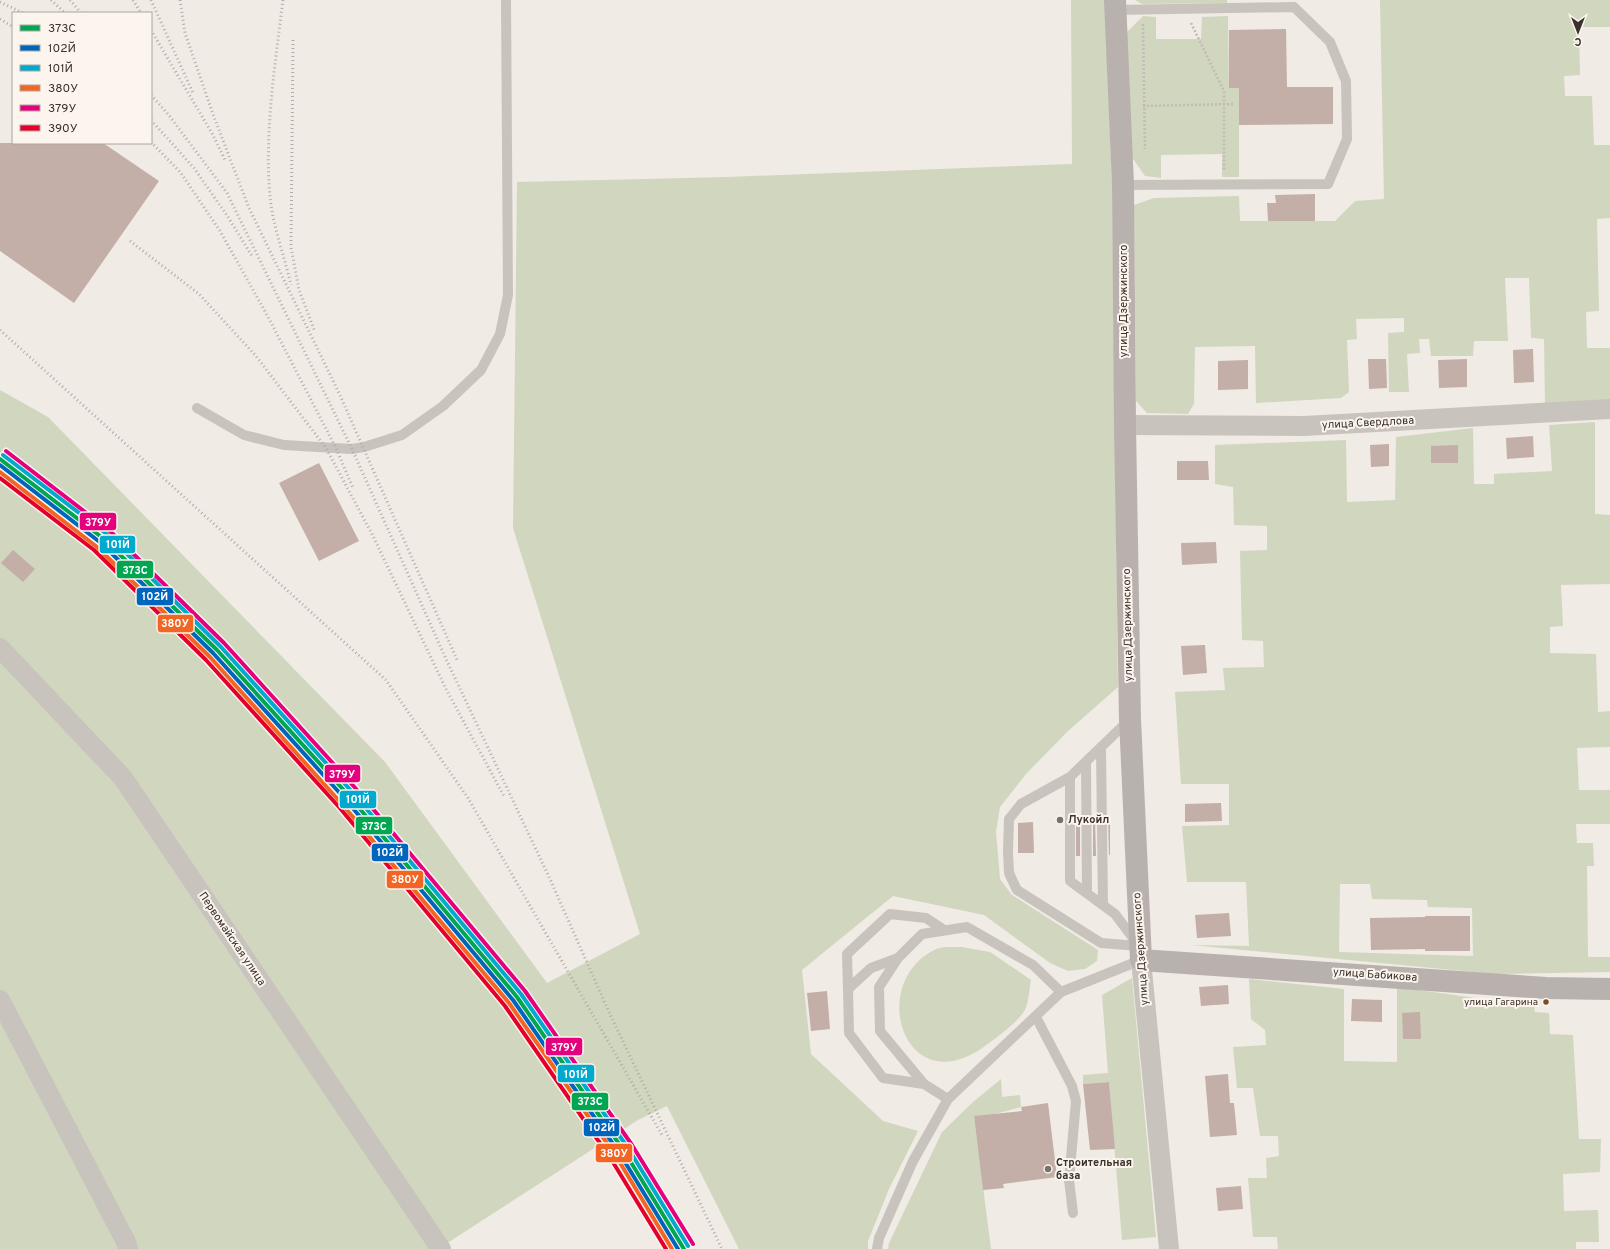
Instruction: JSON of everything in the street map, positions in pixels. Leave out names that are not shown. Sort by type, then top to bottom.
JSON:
[{"type":"main road","name":"улица Дзержинского","points":[[1115,5],[1123,185],[1130,719],[1140,953]]},
{"type":"main road","name":"улица Бабикова","points":[[1140,953],[1546,988],[1610,988]]},
{"type":"street","name":"улица Свердлова","points":[[1125,425],[1304,426],[1610,409]]},
{"type":"street","name":"Первомайская улица","points":[[0,648],[123,778],[440,1249]]},
{"type":"street","name":"улица Дзержинского","points":[[1140,953],[1169,1249]]},
{"type":"street","points":[[0,1000],[127,1246]]},
{"type":"lane","points":[[197,408],[244,436],[284,445],[352,449],[364,447],[402,435],[443,406],[481,370],[500,334],[508,295],[506,0]]},
{"type":"lane","points":[[1115,5],[1143,10],[1294,8],[1330,42],[1346,81],[1347,139],[1328,184],[1224,183],[1123,185]]},
{"type":"lane","points":[[1130,719],[1101,749],[1070,777],[1021,804],[1009,819],[1009,873],[1017,890],[1101,943],[1140,953]]},
{"type":"lane","points":[[1101,749],[1103,905]]},
{"type":"lane","points":[[1086,763],[1087,893]]},
{"type":"lane","points":[[1070,777],[1070,881],[1115,914],[1140,953]]},
{"type":"lane","points":[[924,1084],[883,1078],[849,1032],[847,954],[890,914],[926,918],[944,930]]},
{"type":"lane","points":[[948,1099],[924,1084],[880,1031],[879,987],[898,958],[922,934],[967,927],[1033,965],[1061,992]]},
{"type":"lane","points":[[877,1249],[879,1238],[913,1161],[948,1099],[1061,992],[1140,953]]},
{"type":"lane","points":[[848,989],[871,968],[898,958]]},
{"type":"lane","points":[[1036,1017],[1072,1086],[1076,1101],[1069,1180],[1073,1213]]},
{"type":"path","points":[[1184,9],[1224,91],[1224,183]]},
{"type":"path","points":[[1143,10],[1143,106],[1145,153]]},
{"type":"path","points":[[1143,106],[1235,104]]},
{"type":"green space","points":[[1071,0],[1105,0],[1112,185],[1118,687],[1067,732],[1026,774],[1000,807],[996,832],[1000,879],[1012,895],[1098,950],[1097,961],[1085,969],[1068,971],[1050,963],[984,915],[893,896],[802,970],[811,1054],[883,1121],[918,1131],[889,1189],[868,1241],[868,1249],[739,1249],[667,1106],[638,1120],[438,1249],[0,1249],[0,390],[48,417],[385,762],[547,983],[640,934],[513,528],[517,182],[727,177],[1072,164]]},
{"type":"green space","points":[[1135,0],[1227,0],[1227,3],[1142,4]]},
{"type":"green space","points":[[1380,0],[1610,0],[1610,27],[1579,27],[1580,75],[1564,76],[1565,96],[1592,96],[1594,145],[1610,145],[1610,218],[1597,219],[1599,311],[1586,312],[1587,348],[1610,348],[1610,400],[1545,404],[1544,339],[1531,338],[1529,278],[1505,278],[1508,341],[1474,341],[1473,356],[1431,356],[1429,339],[1419,339],[1420,353],[1407,354],[1409,392],[1389,392],[1388,333],[1404,332],[1404,318],[1356,319],[1357,339],[1347,340],[1349,392],[1341,398],[1256,403],[1255,346],[1195,347],[1194,404],[1188,414],[1147,413],[1136,401],[1134,205],[1154,198],[1239,196],[1240,221],[1335,221],[1355,201],[1384,199]]},
{"type":"green space","points":[[1143,16],[1156,17],[1156,39],[1201,39],[1202,17],[1228,16],[1229,87],[1239,88],[1239,177],[1222,177],[1222,154],[1161,155],[1161,178],[1145,176],[1129,153],[1125,34]]},
{"type":"green space","points":[[1595,422],[1595,514],[1610,515],[1610,584],[1561,585],[1563,626],[1550,627],[1550,653],[1596,654],[1598,712],[1610,711],[1610,747],[1577,748],[1579,790],[1610,790],[1610,824],[1576,824],[1577,843],[1593,843],[1594,866],[1587,866],[1588,957],[1610,957],[1610,972],[1495,974],[1191,945],[1249,946],[1246,882],[1187,882],[1182,826],[1229,825],[1229,784],[1181,784],[1175,692],[1225,690],[1223,668],[1264,667],[1263,641],[1242,640],[1240,551],[1267,550],[1267,526],[1234,525],[1233,487],[1215,484],[1215,445],[1346,440],[1347,502],[1395,500],[1396,437],[1473,428],[1474,484],[1494,484],[1494,474],[1552,471],[1549,425]],"holes":[[[1340,884],[1370,884],[1372,899],[1427,900],[1428,907],[1472,908],[1473,956],[1339,952]]]},
{"type":"green space","points":[[944,947],[962,947],[990,952],[1031,980],[1028,1001],[1025,1010],[1020,1017],[1008,1029],[989,1043],[960,1059],[936,1061],[917,1052],[905,1034],[899,1012],[902,989],[913,967],[934,950]]},
{"type":"green space","points":[[1132,978],[1156,1237],[1122,1240],[1109,1082],[1083,1084],[1083,1075],[1108,1073],[1102,995]]},
{"type":"green space","points":[[1249,979],[1344,989],[1344,1061],[1397,1062],[1397,987],[1534,1006],[1535,1012],[1549,1013],[1550,1034],[1573,1035],[1579,1139],[1601,1139],[1600,1172],[1563,1174],[1564,1211],[1598,1210],[1599,1242],[1576,1242],[1576,1249],[1278,1249],[1277,1237],[1253,1237],[1248,1178],[1267,1178],[1266,1158],[1279,1156],[1278,1136],[1260,1136],[1253,1088],[1237,1088],[1233,1047],[1266,1045],[1265,1030],[1251,1019]]},
{"type":"green space","points":[[1001,1079],[1002,1097],[1020,1095],[1021,1107],[995,1114],[974,1117],[991,1249],[888,1249],[889,1243],[942,1132],[973,1102]]},
{"type":"building","points":[[1286,29],[1287,87],[1333,87],[1333,124],[1239,125],[1239,88],[1229,88],[1229,30]]},
{"type":"building","points":[[0,143],[104,144],[159,181],[74,303],[0,251]]},
{"type":"building","points":[[1315,194],[1315,221],[1268,221],[1267,203],[1276,203],[1275,195]]},
{"type":"building","points":[[1533,349],[1534,382],[1514,383],[1513,350]]},
{"type":"building","points":[[1368,359],[1386,359],[1387,388],[1369,389]]},
{"type":"building","points":[[1467,359],[1467,387],[1439,388],[1438,360]]},
{"type":"building","points":[[1248,360],[1248,389],[1218,390],[1218,361]]},
{"type":"building","points":[[1533,436],[1534,457],[1507,459],[1506,438]]},
{"type":"building","points":[[1389,444],[1389,466],[1371,467],[1370,445]]},
{"type":"building","points":[[1458,445],[1458,463],[1431,463],[1431,446]]},
{"type":"building","points":[[1177,461],[1208,461],[1209,480],[1177,480]]},
{"type":"building","points":[[319,463],[359,541],[319,561],[279,483]]},
{"type":"building","points":[[1216,542],[1217,563],[1182,565],[1181,543]]},
{"type":"building","points":[[13,550],[35,569],[23,582],[1,563]]},
{"type":"building","points":[[1205,645],[1207,673],[1183,675],[1181,646]]},
{"type":"building","points":[[1221,803],[1222,821],[1185,822],[1185,804]]},
{"type":"building","points":[[1108,817],[1110,817],[1110,855],[1109,855]]},
{"type":"building","points":[[1076,818],[1080,818],[1080,856],[1076,856]]},
{"type":"building","points":[[1093,818],[1095,818],[1096,856],[1093,856]]},
{"type":"building","points":[[1033,822],[1034,853],[1018,853],[1018,823]]},
{"type":"building","points":[[1229,913],[1231,936],[1197,938],[1195,915]]},
{"type":"building","points":[[1470,916],[1470,951],[1425,951],[1425,949],[1371,950],[1370,918]]},
{"type":"building","points":[[1228,985],[1229,1004],[1201,1006],[1199,987]]},
{"type":"building","points":[[827,991],[830,1029],[811,1031],[807,993]]},
{"type":"building","points":[[1352,999],[1382,1000],[1382,1022],[1351,1021]]},
{"type":"building","points":[[1420,1012],[1421,1039],[1403,1039],[1402,1013]]},
{"type":"building","points":[[1228,1074],[1230,1103],[1234,1103],[1237,1135],[1210,1137],[1205,1076]]},
{"type":"building","points":[[1109,1082],[1115,1149],[1090,1150],[1083,1084]]},
{"type":"building","points":[[1048,1103],[1057,1177],[1003,1184],[1004,1188],[983,1190],[974,1116],[1022,1111],[1021,1107]]},
{"type":"building","points":[[1241,1186],[1243,1209],[1218,1211],[1216,1188]]},
{"type":"railway","points":[[51,0],[64,12]]},
{"type":"railway","points":[[70,0],[80,12]]},
{"type":"railway","points":[[133,0],[140,12]]},
{"type":"railway","points":[[151,0],[193,93]]},
{"type":"railway","points":[[180,0],[185,33],[214,117],[249,208],[339,393],[458,662]]},
{"type":"railway","points":[[283,0],[271,102],[268,155],[271,205],[291,285]]},
{"type":"railway","points":[[0,2],[21,12]]},
{"type":"railway","points":[[0,19],[12,26]]},
{"type":"railway","points":[[152,32],[213,135],[226,162]]},
{"type":"railway","points":[[293,40],[291,247],[299,290],[315,332]]},
{"type":"railway","points":[[152,96],[168,114],[227,193],[352,449],[446,659],[550,879],[608,1010],[722,1249]]},
{"type":"railway","points":[[152,121],[194,168],[228,217],[252,256]]},
{"type":"railway","points":[[152,143],[181,173],[220,231],[266,313],[336,448],[353,488]]},
{"type":"railway","points":[[130,241],[199,294],[256,356],[326,448],[373,536],[446,689],[505,798]]},
{"type":"railway","points":[[0,330],[386,680],[468,798],[662,1135]]},
{"type":"transit line","name":"379У","points":[[6,451],[111,532],[224,643],[358,791],[525,991],[632,1145],[693,1244]]},
{"type":"transit line","name":"101Й","points":[[3,455],[108,535],[221,647],[354,794],[521,994],[628,1148],[688,1246]]},
{"type":"transit line","name":"373C","points":[[0,459],[104,539],[217,650],[350,797],[517,997],[624,1151],[684,1249]]},
{"type":"transit line","name":"102Й","points":[[0,465],[101,543],[213,653],[346,800],[513,1000],[620,1154],[678,1249]]},
{"type":"transit line","name":"380У","points":[[0,472],[97,547],[210,657],[342,804],[509,1003],[616,1156],[672,1249]]},
{"type":"transit line","name":"390У","points":[[0,478],[94,550],[206,660],[339,807],[505,1006],[611,1159],[666,1249]]},
{"type":"place","name":"Лукойл","points":[[1060,820]]},
{"type":"place","name":"улица Гагарина","points":[[1546,1002]]},
{"type":"place","name":"Строительная база","points":[[1048,1169]]}]
